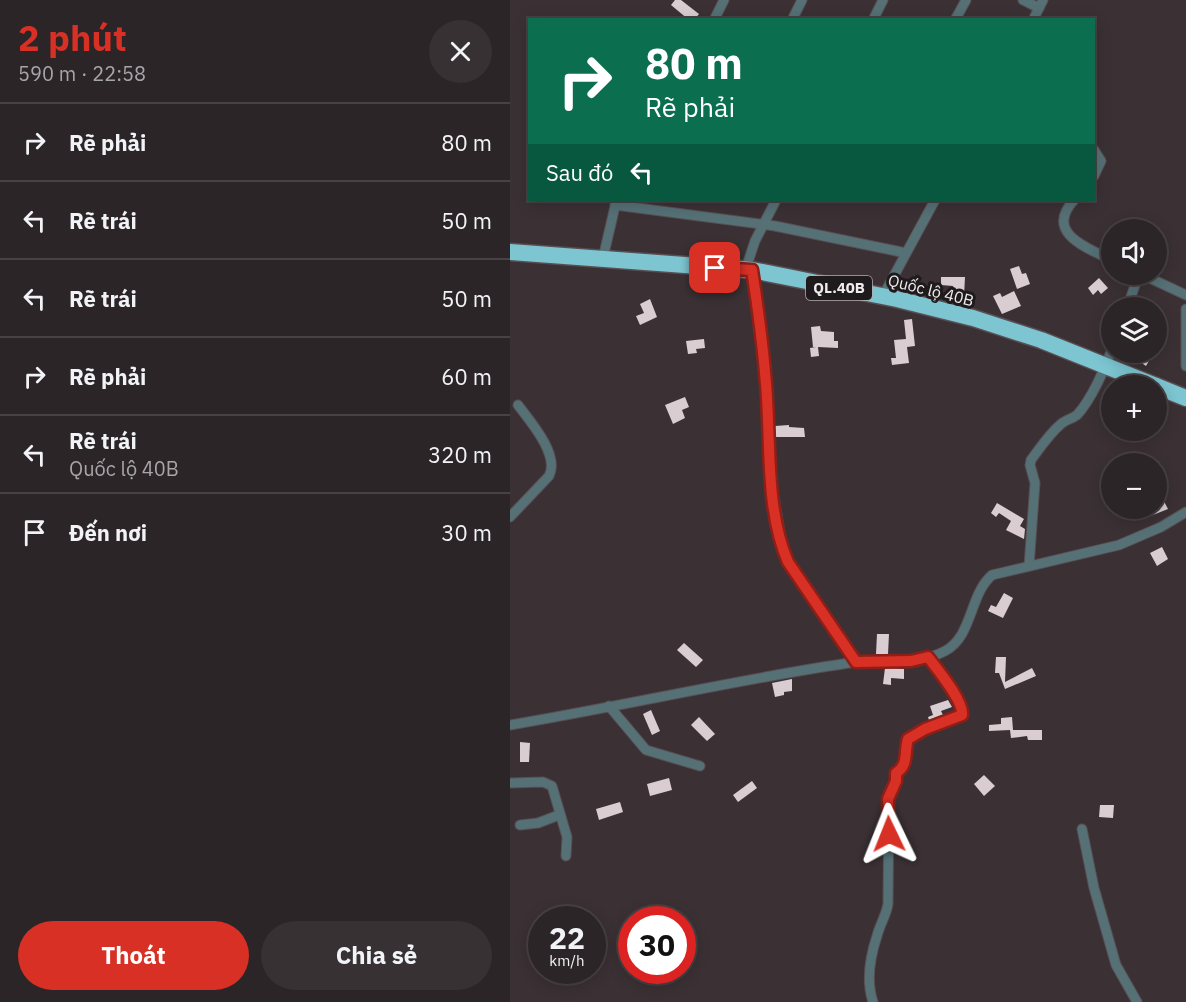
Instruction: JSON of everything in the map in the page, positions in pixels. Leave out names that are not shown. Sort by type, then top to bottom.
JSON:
[{"type":"highway","name":"Quốc lộ 40B","points":[[510,252],[748,271],[883,296],[973,318],[1041,340],[1101,355]]},
{"type":"highway","name":"Quốc lộ 40B","points":[[1119,363],[1138,375]]},
{"type":"highway","name":"Quốc lộ 40B","points":[[1167,390],[1186,398]]},
{"type":"street","points":[[715,18],[724,0]]},
{"type":"street","points":[[793,18],[802,0]]},
{"type":"street","points":[[874,18],[883,0]]},
{"type":"street","points":[[956,18],[966,0]]},
{"type":"street","points":[[1023,0],[1041,4],[1034,18]]},
{"type":"street","points":[[1095,152],[1101,161],[1095,174]]},
{"type":"street","points":[[776,201],[764,225],[748,271],[766,384],[771,480],[783,550],[794,572],[856,662]]},
{"type":"street","points":[[883,296],[934,201]]},
{"type":"street","points":[[1073,201],[1065,212],[1063,222],[1066,231],[1082,246],[1101,255]]},
{"type":"street","points":[[603,258],[616,202],[764,225],[906,253]]},
{"type":"street","points":[[1164,285],[1186,295]]},
{"type":"street","points":[[1186,309],[1186,366]]},
{"type":"street","points":[[1029,566],[1035,483],[1030,465],[1031,460],[1052,433],[1079,412],[1106,363]]},
{"type":"street","points":[[510,517],[549,476],[552,468],[546,447],[535,427],[518,405]]},
{"type":"street","points":[[510,724],[760,676],[856,662],[911,661],[944,652],[957,642],[985,581],[1003,571],[1119,545],[1161,527],[1186,512]]},
{"type":"street","points":[[873,1002],[870,967],[877,934],[885,919],[888,904],[889,793],[896,781],[896,773],[901,771],[906,761],[908,739],[925,729],[962,715],[963,712],[941,674],[928,657]]},
{"type":"street","points":[[609,706],[646,750],[700,766]]},
{"type":"street","points":[[510,783],[549,783],[554,791],[567,837],[566,856]]},
{"type":"street","points":[[520,825],[538,823],[559,815]]},
{"type":"street","points":[[1082,829],[1094,888],[1116,965],[1137,1002]]},
{"type":"building","points":[[675,0],[681,0],[699,14],[696,18],[687,18],[671,5]]},
{"type":"building","points":[[1019,266],[1022,274],[1026,273],[1030,284],[1017,289],[1010,269]]},
{"type":"building","points":[[941,277],[965,277],[964,296],[956,295],[953,286],[941,285]]},
{"type":"building","points":[[1099,278],[1101,285],[1108,288],[1101,294],[1098,290],[1093,295],[1088,288]]},
{"type":"building","points":[[1014,291],[1021,306],[1002,314],[993,296],[1000,293],[1002,297]]},
{"type":"building","points":[[650,299],[657,317],[640,325],[636,316],[644,313],[640,304]]},
{"type":"building","points":[[912,319],[915,346],[907,347],[909,363],[892,365],[891,358],[896,358],[894,340],[906,339],[904,320]]},
{"type":"building","points":[[820,326],[821,331],[834,332],[834,341],[838,341],[838,348],[818,347],[819,356],[811,357],[810,348],[816,347],[813,347],[811,327]]},
{"type":"building","points":[[704,339],[705,348],[696,349],[697,353],[688,354],[686,341]]},
{"type":"building","points":[[685,397],[689,407],[682,410],[685,418],[673,424],[665,405]]},
{"type":"building","points":[[789,425],[789,427],[804,428],[805,437],[776,437],[775,426]]},
{"type":"building","points":[[997,503],[1024,519],[1020,526],[1025,529],[1024,539],[1006,530],[1011,521],[999,513],[996,517],[991,513]]},
{"type":"building","points":[[1162,547],[1168,559],[1157,566],[1150,553]]},
{"type":"building","points":[[1004,593],[1013,598],[1003,618],[988,611],[991,605],[996,607]]},
{"type":"building","points":[[877,634],[889,634],[888,654],[876,654]]},
{"type":"building","points":[[684,643],[703,660],[696,667],[677,650]]},
{"type":"building","points":[[996,657],[1006,657],[1005,682],[1032,668],[1036,676],[1005,689],[999,673],[995,673]]},
{"type":"building","points":[[885,668],[904,669],[904,679],[891,678],[891,685],[883,684]]},
{"type":"building","points":[[792,679],[792,691],[775,697],[772,683]]},
{"type":"building","points":[[948,700],[952,707],[941,711],[943,715],[929,720],[928,717],[933,715],[930,706]]},
{"type":"building","points":[[651,710],[660,731],[652,735],[643,714]]},
{"type":"building","points":[[699,717],[715,734],[707,741],[691,725]]},
{"type":"building","points":[[1012,717],[1013,730],[1042,730],[1042,740],[1028,740],[1027,736],[1011,738],[1010,730],[989,731],[989,725],[1001,724],[1001,718]]},
{"type":"building","points":[[520,742],[530,743],[529,762],[520,762]]},
{"type":"building","points":[[984,775],[995,786],[984,796],[974,784]]},
{"type":"building","points":[[669,778],[672,790],[650,796],[647,784]]},
{"type":"building","points":[[752,781],[757,788],[738,802],[733,795]]},
{"type":"building","points":[[620,802],[623,812],[599,820],[596,809]]},
{"type":"building","points":[[1100,805],[1114,805],[1113,818],[1099,817]]},
{"type":"route","points":[[715,268],[752,270],[766,384],[771,480],[783,550],[788,562],[856,662],[911,661],[928,657],[962,707],[962,715],[918,732],[908,739],[906,761],[901,771],[896,773],[896,781],[889,793],[889,834]]}]
